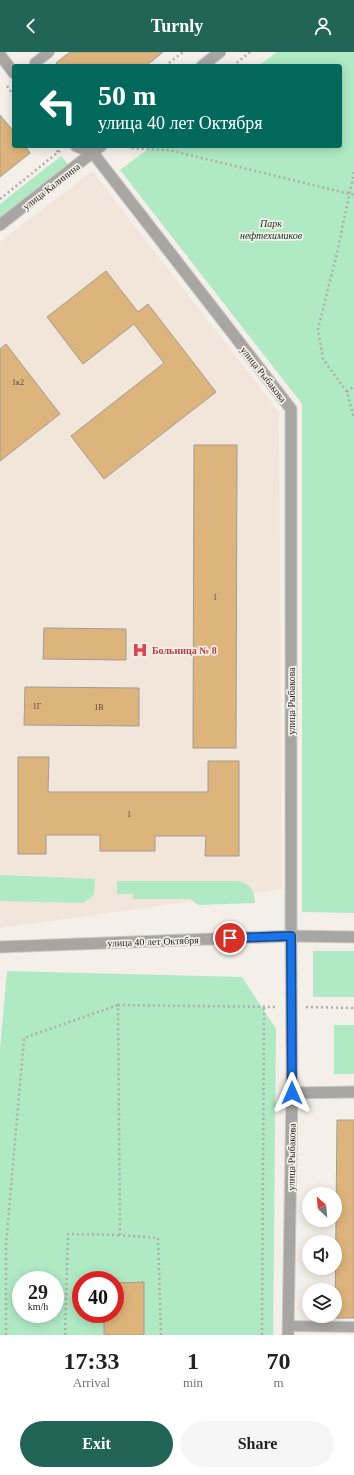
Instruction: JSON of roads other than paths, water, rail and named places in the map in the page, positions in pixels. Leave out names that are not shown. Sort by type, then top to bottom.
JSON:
[{"type":"street","points":[[205,64],[220,52]]},
{"type":"street","points":[[0,55],[12,70]]},
{"type":"street","name":"улица Калинина","points":[[0,225],[97,149]]},
{"type":"street","name":"улица Рыбакова","points":[[97,149],[291,409],[292,1093],[288,1330]]},
{"type":"street","name":"улица 40 лет Октября","points":[[0,947],[291,936],[354,937]]},
{"type":"street","points":[[292,1093],[354,1092]]},
{"type":"lane","points":[[35,63],[49,52]]},
{"type":"lane","points":[[288,1330],[354,1327]]},
{"type":"place","name":"Больница № 8","points":[[140,650]]},
{"type":"park label","name":"Парк нефтехимиков","points":[[271,228]]}]
